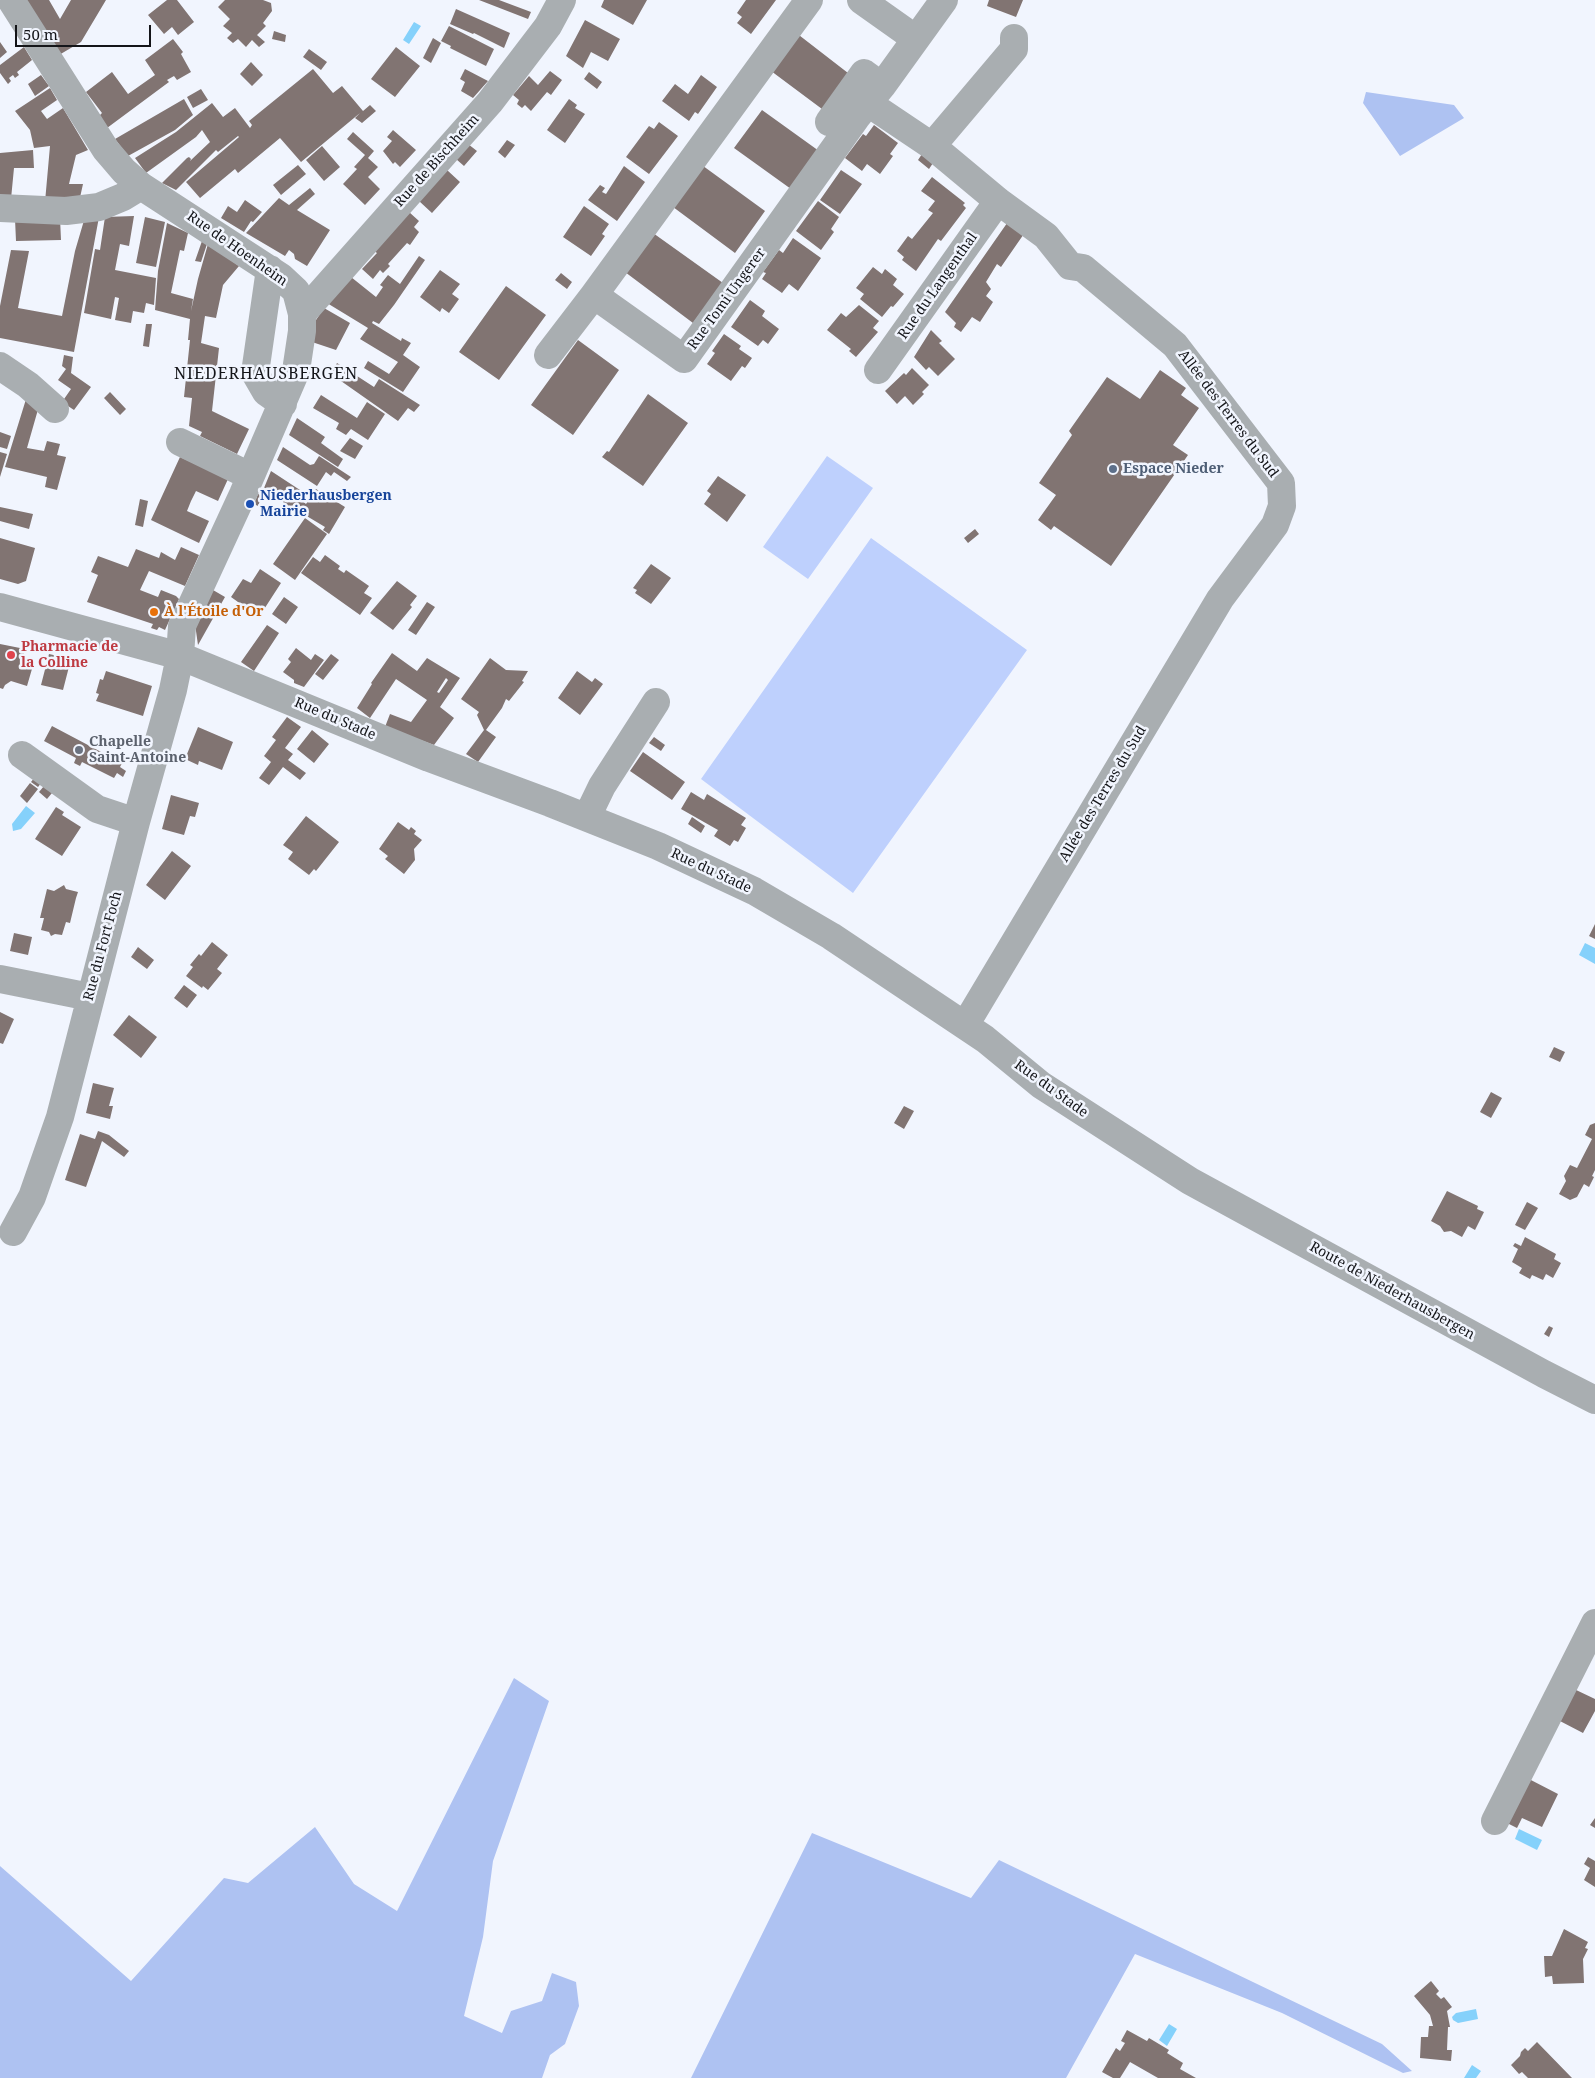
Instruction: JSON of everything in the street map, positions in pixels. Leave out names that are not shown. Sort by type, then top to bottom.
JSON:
[{"type":"street","name":"Rue de Hoenheim","points":[[11,0],[106,150],[124,172],[141,186],[270,269],[296,291],[302,314],[302,331],[296,371],[283,404],[182,626],[180,656]]},
{"type":"street","name":"Rue de Bischheim","points":[[302,314],[490,102],[548,26],[562,0]]},
{"type":"street","points":[[548,355],[810,0]]},
{"type":"street","points":[[861,0],[916,39]]},
{"type":"street","name":"Rue Tomi Ungerer","points":[[594,295],[684,360],[944,0]]},
{"type":"street","points":[[932,146],[1014,49],[1014,38]]},
{"type":"street","name":"Allée des Terres du Sud","points":[[829,122],[864,72],[875,95],[932,146],[998,201],[1046,236],[1070,266],[1083,268],[1175,344],[1281,483],[1282,506],[1275,525],[1220,598],[964,1025]]},
{"type":"street","points":[[0,208],[66,211],[99,207],[123,198],[141,186]]},
{"type":"street","name":"Rue du Langenthal","points":[[878,370],[998,201]]},
{"type":"street","points":[[270,269],[255,373],[266,392],[283,404]]},
{"type":"street","points":[[0,366],[28,385],[55,409]]},
{"type":"street","points":[[180,442],[250,476]]},
{"type":"street","name":"Rue du Stade","points":[[0,608],[180,656],[429,758],[587,817],[658,846],[754,891],[831,936],[985,1039],[1041,1085],[1190,1181]]},
{"type":"street","name":"Rue du Fort Foch","points":[[13,1232],[32,1197],[60,1117],[180,656]]},
{"type":"street","points":[[587,817],[602,786],[656,702]]},
{"type":"street","points":[[22,755],[97,810],[136,822]]},
{"type":"street","points":[[0,979],[90,997]]},
{"type":"street","name":"Route de Niederhausbergen","points":[[1190,1181],[1595,1400]]},
{"type":"street","points":[[1495,1821],[1595,1623]]},
{"type":"shaded area","points":[[414,22],[421,26],[409,44],[403,40]]},
{"type":"shaded area","points":[[1366,92],[1454,105],[1464,118],[1400,156],[1363,103]]},
{"type":"shaded area","points":[[827,456],[873,488],[808,579],[763,547]]},
{"type":"shaded area","points":[[871,538],[1027,650],[853,893],[701,779]]},
{"type":"shaded area","points":[[26,806],[35,813],[21,829],[13,831],[12,824]]},
{"type":"shaded area","points":[[1585,943],[1595,948],[1595,964],[1579,955]]},
{"type":"shaded area","points":[[514,1678],[549,1701],[493,1861],[483,1937],[464,2016],[502,2033],[511,2011],[542,2001],[552,1973],[576,1982],[579,2006],[565,2044],[550,2055],[542,2078],[0,2078],[0,1866],[131,1981],[224,1878],[248,1883],[315,1827],[354,1884],[397,1911]]},
{"type":"shaded area","points":[[1519,1829],[1542,1840],[1537,1850],[1515,1839]]},
{"type":"shaded area","points":[[812,1833],[971,1898],[999,1860],[1382,2044],[1412,2071],[1403,2073],[1282,2013],[1135,1954],[1066,2078],[691,2078]]},
{"type":"shaded area","points":[[1476,2009],[1478,2019],[1458,2023],[1453,2020],[1452,2017],[1456,2013]]},
{"type":"shaded area","points":[[1169,2024],[1177,2029],[1167,2046],[1159,2040]]},
{"type":"shaded area","points":[[1472,2065],[1481,2071],[1476,2078],[1464,2078]]},
{"type":"building","points":[[26,0],[49,0],[60,19],[71,0],[106,0],[81,42],[59,55]]},
{"type":"building","points":[[167,0],[177,0],[194,22],[178,35],[172,27],[164,34],[148,15]]},
{"type":"building","points":[[225,0],[263,0],[271,3],[272,11],[263,23],[266,26],[257,35],[265,42],[259,47],[252,40],[246,47],[238,39],[233,43],[227,38],[232,33],[223,26],[230,19],[218,7]]},
{"type":"building","points":[[479,0],[499,0],[531,12],[528,19]]},
{"type":"building","points":[[604,0],[647,0],[633,25],[601,7]]},
{"type":"building","points":[[746,0],[776,0],[751,34],[737,23],[742,17],[737,13]]},
{"type":"building","points":[[989,0],[1023,0],[1016,17],[987,6]]},
{"type":"building","points":[[456,9],[510,33],[504,48],[474,33],[450,24]]},
{"type":"building","points":[[585,20],[620,39],[608,61],[591,52],[583,68],[566,56]]},
{"type":"building","points":[[449,26],[494,49],[486,66],[450,48],[451,46],[441,41]]},
{"type":"building","points":[[274,31],[286,35],[285,42],[272,39]]},
{"type":"building","points":[[795,32],[848,73],[822,109],[767,68]]},
{"type":"building","points":[[433,38],[441,43],[431,63],[423,58]]},
{"type":"building","points":[[173,39],[183,52],[181,54],[191,72],[177,80],[174,76],[167,80],[169,82],[107,128],[99,116],[102,113],[86,92],[112,72],[128,94],[155,75],[145,60]]},
{"type":"building","points":[[0,42],[7,52],[0,58]]},
{"type":"building","points":[[24,47],[32,60],[17,72],[19,75],[15,78],[13,75],[9,78],[11,81],[8,84],[0,73],[0,65]]},
{"type":"building","points":[[396,47],[420,66],[395,97],[371,79]]},
{"type":"building","points":[[309,49],[327,62],[321,70],[303,57]]},
{"type":"building","points":[[251,62],[263,75],[252,86],[240,74]]},
{"type":"building","points":[[313,69],[333,93],[342,86],[363,111],[370,105],[376,111],[362,123],[355,118],[360,113],[301,162],[280,138],[238,173],[235,169],[200,198],[186,182],[238,136],[218,152],[216,150],[176,190],[162,183],[187,158],[191,159],[190,161],[210,142],[202,130],[196,137],[146,173],[135,158],[176,132],[212,103],[223,117],[235,108],[250,128],[252,125],[249,121]]},
{"type":"building","points":[[465,69],[488,81],[473,98],[461,91],[465,82],[460,79]]},
{"type":"building","points":[[550,71],[562,80],[551,95],[547,92],[531,111],[525,105],[522,108],[517,104],[519,100],[513,95],[529,76],[538,85]]},
{"type":"building","points":[[589,72],[602,82],[597,89],[584,79]]},
{"type":"building","points":[[41,75],[49,86],[35,96],[28,84]]},
{"type":"building","points":[[701,75],[717,87],[698,114],[695,112],[689,121],[662,101],[675,84],[688,94]]},
{"type":"building","points":[[50,88],[57,100],[41,111],[47,119],[63,108],[88,150],[76,155],[69,184],[83,184],[79,202],[45,202],[50,146],[34,148],[30,130],[15,111]]},
{"type":"building","points":[[201,89],[208,100],[193,108],[187,97]]},
{"type":"building","points":[[184,99],[193,115],[175,130],[128,156],[115,139]]},
{"type":"building","points":[[569,99],[577,105],[575,108],[585,114],[565,143],[547,130]]},
{"type":"building","points":[[762,110],[819,151],[791,189],[734,148]]},
{"type":"building","points":[[659,122],[678,136],[649,174],[626,157],[649,126],[654,129]]},
{"type":"building","points":[[874,125],[898,143],[890,154],[893,156],[880,174],[867,164],[862,171],[845,158],[863,134],[866,136]]},
{"type":"building","points":[[393,130],[416,150],[400,167],[395,162],[393,164],[383,151],[392,141],[387,137]]},
{"type":"building","points":[[353,132],[374,151],[368,158],[378,167],[368,177],[380,189],[365,205],[343,184],[357,169],[354,167],[365,155],[347,139]]},
{"type":"building","points":[[507,140],[515,145],[505,158],[498,152]]},
{"type":"building","points":[[468,144],[477,151],[464,166],[456,159]]},
{"type":"building","points":[[322,146],[340,167],[324,181],[306,160]]},
{"type":"building","points":[[33,150],[34,168],[14,168],[11,199],[0,197],[0,153]]},
{"type":"building","points":[[922,154],[933,163],[929,169],[918,160]]},
{"type":"building","points":[[699,163],[765,211],[735,253],[669,204]]},
{"type":"building","points":[[298,165],[306,174],[281,195],[273,185]]},
{"type":"building","points":[[624,166],[645,182],[617,221],[588,200],[600,185],[605,188],[602,192],[606,194]]},
{"type":"building","points":[[447,170],[460,182],[432,213],[419,201]]},
{"type":"building","points":[[841,170],[862,184],[840,214],[820,200]]},
{"type":"building","points":[[932,177],[965,203],[963,205],[966,208],[941,241],[938,239],[916,271],[902,260],[904,257],[897,251],[908,236],[912,239],[933,213],[928,210],[935,201],[921,191]]},
{"type":"building","points":[[310,188],[315,194],[297,210],[330,230],[307,266],[295,259],[294,254],[289,250],[285,256],[246,233],[279,198],[289,205]]},
{"type":"building","points":[[245,200],[262,212],[253,222],[251,221],[244,232],[221,218],[228,206],[237,212]]},
{"type":"building","points":[[818,201],[839,217],[831,229],[834,232],[821,250],[796,231]]},
{"type":"building","points":[[584,206],[609,224],[602,234],[605,236],[591,256],[563,237]]},
{"type":"building","points":[[409,212],[419,221],[414,227],[419,232],[410,245],[407,243],[388,264],[390,266],[383,273],[380,270],[373,279],[362,269],[377,253],[374,251]]},
{"type":"building","points":[[134,216],[129,246],[120,244],[115,270],[156,278],[154,305],[146,303],[144,313],[133,311],[131,323],[115,320],[119,298],[115,297],[111,319],[84,313],[95,249],[100,250],[105,217]]},
{"type":"building","points":[[1012,216],[1028,228],[1001,267],[997,264],[986,282],[991,289],[986,296],[993,302],[980,322],[972,317],[961,332],[954,327],[956,323],[945,312]]},
{"type":"building","points":[[85,217],[99,217],[74,352],[0,338],[0,306],[11,250],[29,251],[18,308],[62,316],[75,251]]},
{"type":"building","points":[[145,217],[165,222],[156,267],[136,263]]},
{"type":"building","points":[[60,218],[61,240],[16,241],[15,219]]},
{"type":"building","points":[[167,223],[188,233],[184,251],[180,250],[171,293],[193,299],[191,311],[208,244],[239,266],[223,285],[216,318],[205,316],[201,343],[219,348],[212,411],[249,429],[237,454],[200,436],[202,432],[189,426],[192,398],[184,397],[190,340],[188,340],[190,319],[155,310],[158,271]]},
{"type":"building","points":[[653,233],[723,283],[693,323],[625,272]]},
{"type":"building","points":[[793,238],[821,258],[798,291],[789,284],[782,293],[762,279],[766,273],[763,272],[779,250],[783,253]]},
{"type":"building","points":[[202,241],[207,244],[201,262],[195,261]]},
{"type":"building","points":[[419,256],[425,260],[394,305],[379,324],[373,321],[372,323],[401,341],[402,338],[411,343],[403,355],[420,367],[403,392],[364,368],[368,361],[389,374],[398,362],[360,339],[368,328],[327,303],[351,277],[376,297],[383,287],[380,285],[388,275],[400,284]]},
{"type":"building","points":[[873,267],[882,274],[885,269],[897,279],[893,285],[904,294],[882,317],[860,299],[864,294],[856,288]]},
{"type":"building","points":[[440,270],[460,284],[452,294],[459,299],[449,313],[442,308],[440,312],[420,297]]},
{"type":"building","points":[[561,273],[572,282],[567,289],[555,280]]},
{"type":"building","points":[[506,286],[546,315],[499,380],[459,352]]},
{"type":"building","points":[[750,300],[765,311],[762,316],[779,329],[768,344],[763,340],[758,346],[731,327]]},
{"type":"building","points":[[859,305],[879,321],[873,328],[878,332],[856,357],[849,351],[851,349],[827,330],[841,313],[846,317]]},
{"type":"building","points":[[324,308],[350,323],[336,350],[312,342],[316,320]]},
{"type":"building","points":[[146,324],[152,324],[149,347],[143,346]]},
{"type":"building","points":[[931,330],[942,341],[939,343],[955,359],[938,376],[929,367],[926,370],[914,357]]},
{"type":"building","points":[[724,334],[741,346],[739,349],[752,358],[745,368],[742,366],[731,381],[707,364],[715,353],[712,351]]},
{"type":"building","points":[[578,340],[619,370],[573,435],[531,405]]},
{"type":"building","points":[[64,355],[73,357],[71,373],[91,387],[74,410],[62,402],[71,389],[58,380],[66,369],[62,366]]},
{"type":"building","points":[[337,363],[374,387],[379,379],[420,405],[414,412],[408,408],[398,421],[331,374]]},
{"type":"building","points":[[912,368],[929,385],[922,392],[924,394],[913,405],[905,396],[897,404],[885,391]]},
{"type":"building","name":"Espace Nieder","points":[[1160,370],[1186,388],[1181,395],[1199,408],[1173,445],[1188,455],[1111,566],[1054,526],[1051,530],[1038,520],[1056,495],[1039,483],[1072,435],[1069,431],[1107,377],[1140,399]]},
{"type":"building","points":[[110,392],[126,409],[120,415],[104,398]]},
{"type":"building","points":[[648,394],[688,423],[643,486],[602,457],[607,451],[609,452]]},
{"type":"building","points":[[321,395],[357,418],[367,402],[385,414],[368,440],[351,429],[346,435],[336,429],[339,423],[313,408]]},
{"type":"building","points":[[27,396],[39,406],[27,448],[44,451],[47,441],[60,444],[57,455],[66,457],[57,490],[45,487],[47,477],[5,467]]},
{"type":"building","points":[[297,418],[325,437],[321,443],[343,459],[338,467],[289,435]]},
{"type":"building","points":[[0,432],[11,436],[7,449],[0,447]]},
{"type":"building","points":[[350,438],[363,446],[355,459],[340,451]]},
{"type":"building","points":[[283,447],[310,465],[314,464],[319,456],[351,477],[347,481],[334,472],[331,476],[326,472],[317,486],[277,460]]},
{"type":"building","points":[[0,452],[7,454],[0,477]]},
{"type":"building","points":[[180,457],[228,479],[218,501],[196,491],[191,501],[187,511],[209,521],[199,543],[151,520]]},
{"type":"building","points":[[271,471],[300,490],[296,496],[306,504],[316,489],[345,507],[329,534],[323,530],[325,527],[300,512],[299,514],[264,488]]},
{"type":"building","points":[[718,476],[746,495],[727,522],[704,504],[711,494],[707,491]]},
{"type":"building","points":[[258,494],[262,496],[258,506],[254,504]]},
{"type":"building","points":[[140,499],[148,501],[143,527],[135,525]]},
{"type":"building","points":[[0,507],[33,514],[29,529],[0,521]]},
{"type":"building","points":[[305,518],[327,534],[295,580],[273,564]]},
{"type":"building","points":[[975,529],[979,534],[968,543],[964,538]]},
{"type":"building","points":[[0,538],[35,548],[26,581],[18,584],[0,579]]},
{"type":"building","points":[[181,547],[199,555],[185,586],[149,571],[140,590],[158,597],[161,590],[179,599],[165,630],[159,627],[157,630],[151,628],[153,624],[87,602],[98,575],[91,572],[98,556],[128,567],[136,549],[159,558],[161,552],[175,560]]},
{"type":"building","points":[[325,555],[340,566],[338,569],[344,573],[346,570],[369,586],[364,593],[372,598],[360,615],[301,573],[313,557],[320,562]]},
{"type":"building","points":[[651,564],[671,578],[651,604],[635,593],[637,590],[633,588]]},
{"type":"building","points":[[260,569],[281,583],[259,617],[231,597],[243,579],[251,583]]},
{"type":"building","points":[[397,581],[417,596],[410,605],[412,607],[393,630],[370,613]]},
{"type":"building","points":[[213,590],[225,597],[198,645],[195,624]]},
{"type":"building","points":[[284,597],[298,607],[286,624],[272,614]]},
{"type":"building","points":[[427,602],[435,607],[416,635],[408,630]]},
{"type":"building","points":[[267,625],[279,633],[254,671],[241,662]]},
{"type":"building","points":[[0,644],[25,649],[23,658],[34,662],[27,686],[11,681],[3,689],[0,688]]},
{"type":"building","points":[[296,648],[311,660],[315,654],[324,660],[304,687],[294,683],[294,680],[283,672],[291,662],[288,659]]},
{"type":"building","points":[[392,653],[417,671],[427,658],[460,678],[440,707],[454,718],[434,745],[385,727],[390,714],[411,722],[427,700],[396,679],[370,718],[357,708],[371,683]],"holes":[[[446,678],[448,680],[439,693],[437,692]]]},
{"type":"building","points":[[49,654],[71,659],[63,690],[41,685]]},
{"type":"building","points":[[331,654],[339,660],[323,680],[315,674]]},
{"type":"building","points":[[490,658],[506,670],[528,671],[522,681],[524,682],[509,701],[506,699],[502,708],[486,730],[496,737],[478,762],[466,754],[484,730],[477,715],[479,712],[461,699]]},
{"type":"building","points":[[106,671],[152,686],[143,716],[96,701],[99,694],[96,693],[100,679],[103,680]]},
{"type":"building","points":[[577,671],[592,682],[595,678],[603,684],[580,715],[558,698]]},
{"type":"building","points":[[287,717],[301,727],[285,748],[293,754],[288,760],[306,773],[300,780],[283,767],[269,785],[259,778],[271,762],[264,756],[276,740],[272,737]]},
{"type":"building","name":"Chapelle Saint-Antoine","points":[[52,726],[122,763],[120,767],[126,771],[123,777],[117,773],[114,778],[82,762],[80,766],[74,763],[76,758],[44,741]]},
{"type":"building","points":[[198,727],[233,742],[222,770],[199,761],[198,765],[185,759]]},
{"type":"building","points":[[312,730],[329,744],[314,763],[297,749]]},
{"type":"building","points":[[654,737],[665,745],[661,751],[649,743]]},
{"type":"building","points":[[643,752],[685,782],[672,800],[630,771]]},
{"type":"building","points":[[35,777],[42,782],[38,787],[31,782]]},
{"type":"building","points":[[49,780],[57,787],[47,799],[39,792]]},
{"type":"building","points":[[30,783],[38,789],[27,803],[20,796]]},
{"type":"building","points":[[691,792],[704,800],[707,794],[746,818],[741,825],[746,828],[738,842],[734,840],[730,846],[714,836],[718,830],[681,809]]},
{"type":"building","points":[[171,795],[199,803],[195,817],[190,816],[184,835],[162,829]]},
{"type":"building","points":[[56,807],[64,812],[62,815],[81,827],[62,856],[35,839]]},
{"type":"building","points":[[306,816],[339,842],[316,871],[314,869],[309,875],[288,859],[293,852],[283,845]]},
{"type":"building","points":[[692,817],[705,826],[701,833],[688,824]]},
{"type":"building","points":[[398,822],[409,830],[411,827],[416,831],[414,834],[422,840],[414,849],[415,860],[404,874],[385,859],[388,856],[379,849]]},
{"type":"building","points":[[172,851],[191,866],[165,900],[146,885]]},
{"type":"building","points":[[64,885],[66,889],[78,892],[70,923],[66,922],[62,935],[55,934],[51,936],[49,932],[41,930],[44,918],[40,918],[47,889],[54,891]]},
{"type":"building","points":[[1595,924],[1595,939],[1589,936]]},
{"type":"building","points":[[14,933],[32,937],[28,955],[10,951]]},
{"type":"building","points":[[212,942],[228,955],[217,969],[222,973],[208,990],[203,986],[202,988],[186,976],[193,967],[190,965],[199,954],[201,956]]},
{"type":"building","points":[[138,947],[154,960],[147,969],[131,957]]},
{"type":"building","points":[[184,985],[197,995],[187,1008],[174,998]]},
{"type":"building","points":[[0,1012],[14,1019],[3,1044],[0,1043]]},
{"type":"building","points":[[129,1015],[157,1037],[141,1058],[113,1035]]},
{"type":"building","points":[[1554,1047],[1565,1052],[1560,1062],[1549,1057]]},
{"type":"building","points":[[93,1083],[114,1088],[109,1106],[113,1106],[110,1119],[86,1113]]},
{"type":"building","points":[[1491,1092],[1502,1098],[1491,1118],[1480,1112]]},
{"type":"building","points":[[904,1106],[914,1111],[904,1129],[894,1123]]},
{"type":"building","points":[[1595,1123],[1595,1170],[1592,1176],[1594,1177],[1589,1187],[1584,1184],[1577,1197],[1570,1200],[1559,1194],[1566,1181],[1564,1176],[1570,1165],[1577,1168],[1592,1139],[1585,1135],[1590,1125]]},
{"type":"building","points":[[98,1131],[109,1135],[129,1151],[124,1157],[102,1141],[86,1187],[65,1180],[80,1134],[95,1139]]},
{"type":"building","points":[[1447,1191],[1478,1206],[1477,1209],[1484,1212],[1475,1230],[1468,1226],[1462,1237],[1451,1231],[1444,1232],[1440,1226],[1431,1221]]},
{"type":"building","points":[[1527,1202],[1538,1208],[1525,1230],[1515,1225]]},
{"type":"building","points":[[1525,1237],[1556,1254],[1554,1259],[1561,1263],[1553,1278],[1546,1274],[1543,1280],[1532,1275],[1530,1279],[1519,1273],[1522,1268],[1512,1262],[1518,1249],[1513,1246],[1515,1243],[1521,1246]]},
{"type":"building","points":[[1549,1326],[1553,1328],[1549,1337],[1544,1334]]},
{"type":"building","points":[[1574,1689],[1595,1699],[1595,1711],[1583,1733],[1558,1720]]},
{"type":"building","points":[[1527,1778],[1558,1794],[1542,1827],[1522,1818],[1517,1828],[1507,1823]]},
{"type":"building","points":[[1595,1818],[1595,1828],[1590,1825]]},
{"type":"building","points":[[1588,1857],[1595,1861],[1595,1887],[1584,1880],[1590,1868],[1584,1864]]},
{"type":"building","points":[[1564,1929],[1588,1942],[1585,1948],[1588,1949],[1583,1959],[1584,1983],[1553,1984],[1552,1976],[1545,1977],[1544,1956],[1552,1956]]},
{"type":"building","points":[[1431,1981],[1439,1991],[1436,1994],[1441,1999],[1444,1997],[1452,2007],[1447,2011],[1450,2027],[1448,2027],[1447,2050],[1452,2050],[1451,2061],[1420,2058],[1421,2037],[1428,2037],[1429,2026],[1433,2026],[1430,2015],[1414,1996]]},
{"type":"building","points":[[1127,2030],[1147,2041],[1149,2038],[1169,2050],[1167,2053],[1183,2063],[1180,2069],[1196,2078],[1158,2078],[1130,2062],[1120,2078],[1113,2078],[1102,2072],[1116,2048],[1120,2051],[1125,2043],[1121,2041]]},
{"type":"building","points":[[1537,2042],[1572,2078],[1528,2078],[1522,2072],[1519,2074],[1511,2065],[1525,2048],[1528,2051]]},
{"type":"place","name":"Espace Nieder","points":[[1113,469]]},
{"type":"place","name":"Niederhausbergen Mairie","points":[[250,504]]},
{"type":"place","name":"À l'Étoile d'Or","points":[[154,612]]},
{"type":"place","name":"Pharmacie de la Colline","points":[[11,655]]},
{"type":"place","name":"Chapelle Saint-Antoine","points":[[79,750]]},
{"type":"district","name":"NIEDERHAUSBERGEN","points":[[266,374]]}]
